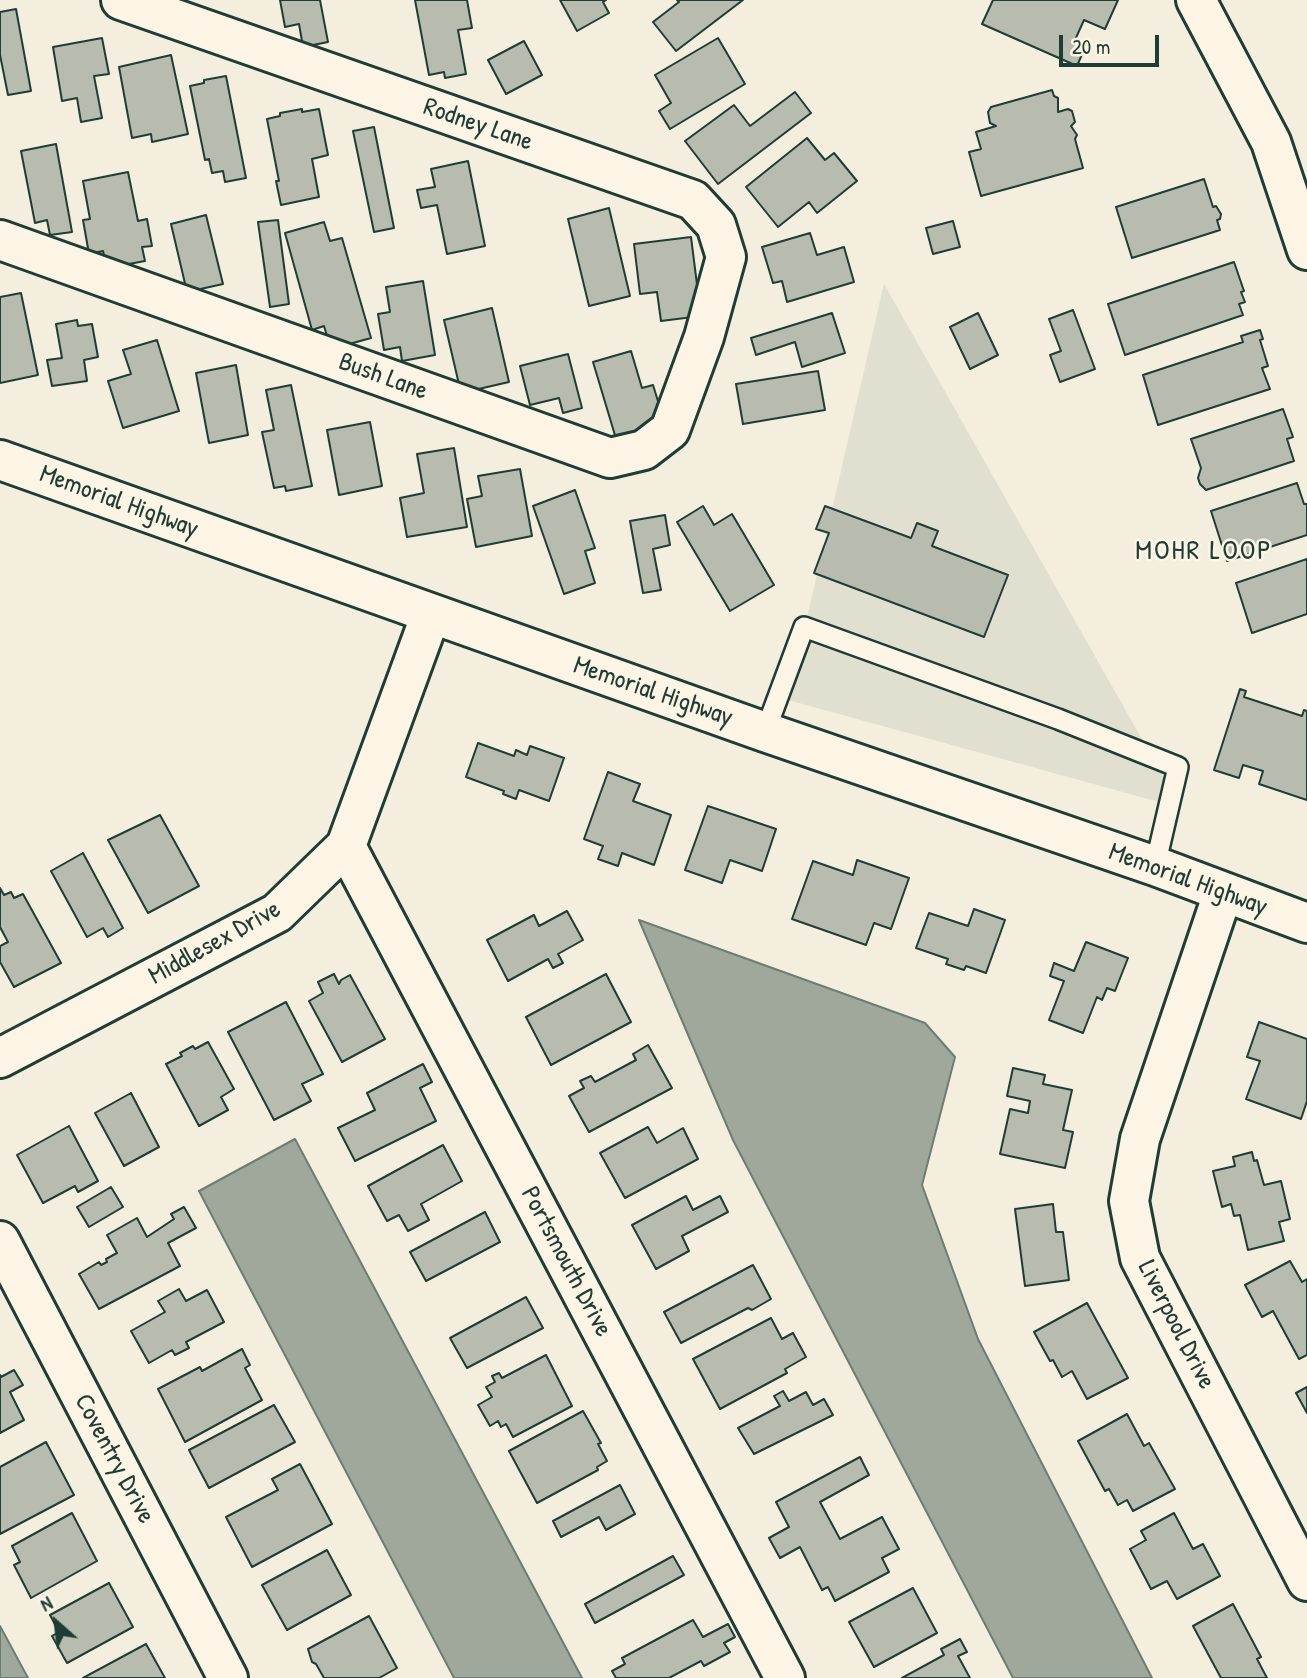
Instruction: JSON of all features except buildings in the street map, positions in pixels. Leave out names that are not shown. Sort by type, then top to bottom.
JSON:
[{"type":"street","name":"Rodney Lane","points":[[121,0],[693,200],[716,225],[726,257],[704,337]]},
{"type":"street","points":[[1196,0],[1271,142],[1307,250]]},
{"type":"street","name":"Bush Lane","points":[[0,240],[610,458],[644,450],[670,430],[704,337]]},
{"type":"street","name":"Memorial Highway","points":[[0,460],[765,732],[1155,866],[1307,923]]},
{"type":"street","name":"Middlesex Drive","points":[[0,1058],[277,912],[346,846],[431,614]]},
{"type":"street","name":"Portsmouth Drive","points":[[346,846],[785,1678]]},
{"type":"street","name":"Liverpool Drive","points":[[1223,893],[1140,1139],[1129,1201],[1140,1258],[1307,1581]]},
{"type":"street","name":"Coventry Drive","points":[[0,1241],[228,1678]]},
{"type":"lane","points":[[765,732],[804,627],[1058,719],[1178,767],[1155,866]]},
{"type":"shaded area","points":[[884,284],[1181,808],[788,700]]},
{"type":"shaded area","points":[[639,920],[925,1023],[955,1057],[922,1185],[978,1339],[1152,1678],[1013,1678],[733,1140]]},
{"type":"shaded area","points":[[295,1139],[582,1678],[454,1678],[199,1191]]},
{"type":"shaded area","points":[[0,1626],[28,1678],[0,1678]]},
{"type":"district","name":"MOHR LOOP","points":[[1204,552]]}]
